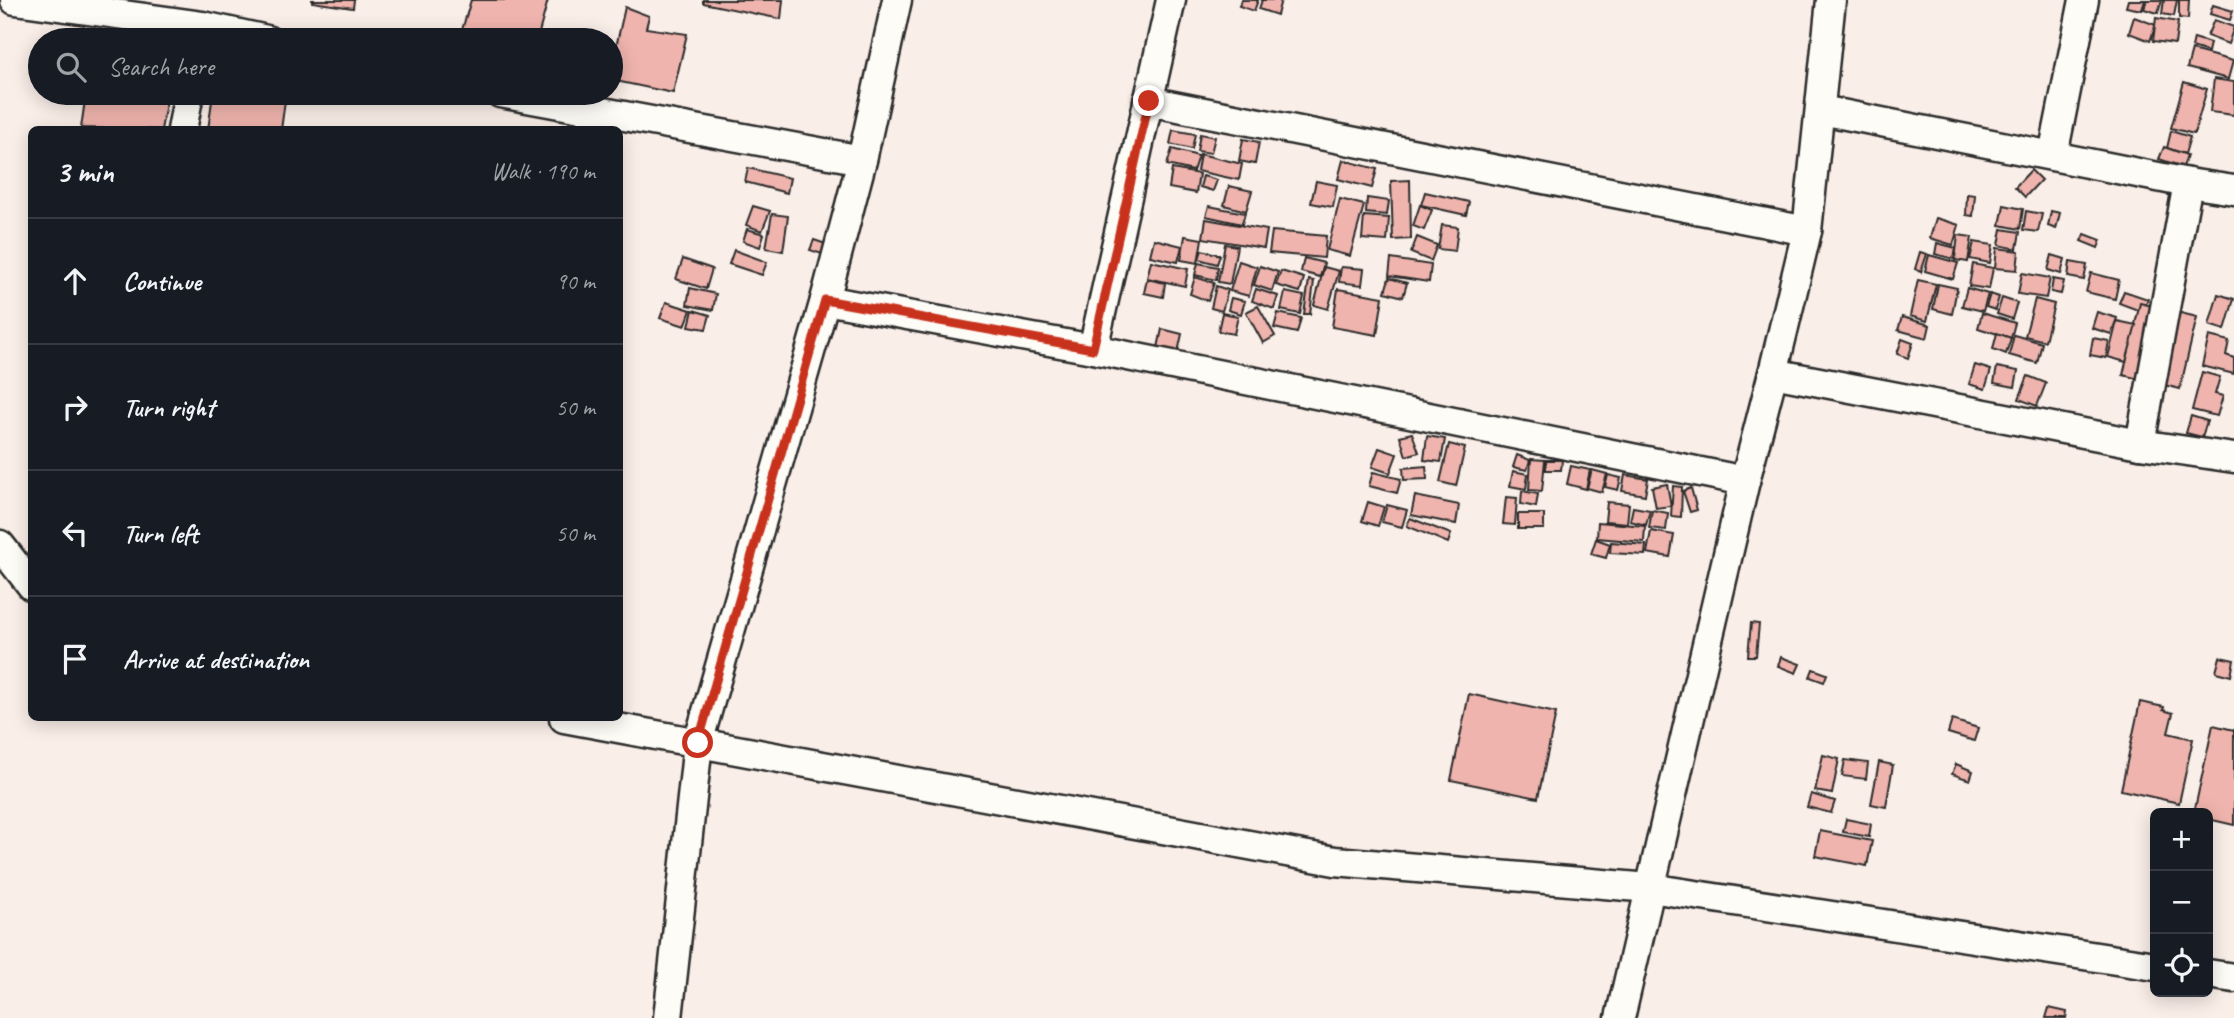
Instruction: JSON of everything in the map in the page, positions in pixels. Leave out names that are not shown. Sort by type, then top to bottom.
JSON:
[{"type":"street","points":[[15,0],[203,22],[224,28]]},
{"type":"street","points":[[668,1018],[698,743],[825,300],[862,160],[897,0]]},
{"type":"street","points":[[1093,349],[1171,0]]},
{"type":"street","points":[[1620,1018],[1745,481],[1807,231],[1831,0]]},
{"type":"street","points":[[2053,155],[2084,0]]},
{"type":"street","points":[[1149,101],[1807,231]]},
{"type":"street","points":[[182,126],[186,105]]},
{"type":"street","points":[[565,105],[862,160]]},
{"type":"street","points":[[1821,110],[2234,190]]},
{"type":"street","points":[[2140,444],[2188,183]]},
{"type":"street","points":[[825,300],[1093,349],[1745,481]]},
{"type":"street","points":[[1773,373],[2140,444],[2234,458]]},
{"type":"street","points":[[0,545],[28,581]]},
{"type":"street","points":[[580,721],[1335,861],[1650,888],[2150,965]]},
{"type":"street","points":[[2213,975],[2234,978]]},
{"type":"building","points":[[312,0],[354,0],[353,8]]},
{"type":"building","points":[[471,0],[548,0],[540,28],[463,28]]},
{"type":"building","points":[[703,0],[783,0],[781,19],[703,3]]},
{"type":"building","points":[[1242,0],[1258,0],[1254,11],[1239,6]]},
{"type":"building","points":[[1262,0],[1281,0],[1277,15],[1259,9]]},
{"type":"building","points":[[2128,0],[2145,0],[2142,10],[2126,7]]},
{"type":"building","points":[[2147,0],[2162,0],[2158,13],[2144,9]]},
{"type":"building","points":[[2164,0],[2177,0],[2174,16],[2162,14]]},
{"type":"building","points":[[2179,0],[2189,0],[2188,19],[2179,18]]},
{"type":"building","points":[[2213,5],[2233,11],[2230,20],[2210,14]]},
{"type":"building","points":[[625,7],[649,16],[646,28],[687,34],[673,93],[623,83],[623,28],[620,28]]},
{"type":"building","points":[[2134,17],[2156,25],[2150,41],[2129,33]]},
{"type":"building","points":[[2156,18],[2178,22],[2175,44],[2153,41]]},
{"type":"building","points":[[2214,20],[2234,27],[2228,44],[2207,36]]},
{"type":"building","points":[[2194,38],[2210,43],[2208,52],[2192,47]]},
{"type":"building","points":[[2192,50],[2233,61],[2228,79],[2187,68]]},
{"type":"building","points":[[2214,79],[2234,82],[2234,115],[2210,112]]},
{"type":"building","points":[[2184,82],[2207,89],[2194,134],[2171,128]]},
{"type":"building","points":[[84,105],[166,105],[162,126],[81,126]]},
{"type":"building","points":[[211,105],[284,105],[282,126],[209,126]]},
{"type":"building","points":[[1173,130],[1195,134],[1192,149],[1170,144]]},
{"type":"building","points":[[2171,131],[2190,137],[2185,154],[2167,148]]},
{"type":"building","points":[[1200,134],[1215,137],[1211,153],[1197,151]]},
{"type":"building","points":[[1243,139],[1259,142],[1255,164],[1239,161]]},
{"type":"building","points":[[2164,147],[2187,155],[2183,167],[2159,159]]},
{"type":"building","points":[[1172,149],[1198,156],[1193,171],[1167,165]]},
{"type":"building","points":[[1200,154],[1242,164],[1239,180],[1197,171]]},
{"type":"building","points":[[1343,160],[1377,169],[1372,188],[1338,179]]},
{"type":"building","points":[[748,168],[790,178],[787,193],[745,182]]},
{"type":"building","points":[[1172,169],[1199,174],[1196,193],[1169,188]]},
{"type":"building","points":[[2031,170],[2041,180],[2025,197],[2015,187]]},
{"type":"building","points":[[1203,176],[1217,180],[1213,191],[1200,187]]},
{"type":"building","points":[[1410,180],[1411,239],[1393,240],[1391,181]]},
{"type":"building","points":[[1316,181],[1337,185],[1333,207],[1311,203]]},
{"type":"building","points":[[1229,186],[1252,191],[1246,211],[1224,205]]},
{"type":"building","points":[[1425,192],[1469,202],[1466,215],[1421,205]]},
{"type":"building","points":[[1967,194],[1975,195],[1973,216],[1966,215]]},
{"type":"building","points":[[1367,198],[1389,201],[1387,215],[1366,213]]},
{"type":"building","points":[[1340,199],[1364,205],[1350,256],[1327,250]]},
{"type":"building","points":[[1420,205],[1432,210],[1424,230],[1413,226]]},
{"type":"building","points":[[2004,205],[2023,209],[2020,229],[2000,225]]},
{"type":"building","points":[[753,206],[770,211],[762,231],[746,225]]},
{"type":"building","points":[[1209,206],[1245,213],[1242,224],[1206,216]]},
{"type":"building","points":[[2026,211],[2042,214],[2038,232],[2023,230]]},
{"type":"building","points":[[2051,211],[2060,213],[2056,229],[2048,226]]},
{"type":"building","points":[[772,214],[788,216],[783,251],[766,248]]},
{"type":"building","points":[[1364,216],[1389,218],[1387,241],[1362,239]]},
{"type":"building","points":[[1936,218],[1959,225],[1953,245],[1930,238]]},
{"type":"building","points":[[1206,219],[1267,230],[1264,248],[1203,238]]},
{"type":"building","points":[[1442,225],[1458,227],[1455,251],[1438,249]]},
{"type":"building","points":[[747,229],[764,234],[760,247],[743,241]]},
{"type":"building","points":[[2002,229],[2020,232],[2017,249],[1999,245]]},
{"type":"building","points":[[1272,231],[1326,236],[1324,258],[1269,253]]},
{"type":"building","points":[[2085,234],[2101,240],[2098,248],[2081,241]]},
{"type":"building","points":[[1958,235],[1972,237],[1968,262],[1955,260]]},
{"type":"building","points":[[1185,236],[1202,239],[1198,263],[1181,260]]},
{"type":"building","points":[[1417,237],[1437,245],[1431,261],[1411,253]]},
{"type":"building","points":[[1154,239],[1182,246],[1178,262],[1150,256]]},
{"type":"building","points":[[814,240],[829,245],[825,255],[810,250]]},
{"type":"building","points":[[1974,242],[1993,245],[1990,263],[1970,259]]},
{"type":"building","points":[[1937,243],[1956,248],[1954,259],[1935,254]]},
{"type":"building","points":[[1225,244],[1237,246],[1230,284],[1218,282]]},
{"type":"building","points":[[1997,248],[2019,251],[2017,270],[1995,268]]},
{"type":"building","points":[[734,250],[767,262],[762,275],[729,264]]},
{"type":"building","points":[[1202,250],[1220,255],[1217,264],[1199,259]]},
{"type":"building","points":[[1920,252],[1927,254],[1921,272],[1915,269]]},
{"type":"building","points":[[1929,255],[1958,263],[1953,279],[1925,271]]},
{"type":"building","points":[[2052,255],[2065,259],[2061,274],[2048,270]]},
{"type":"building","points":[[1304,258],[1324,263],[1320,277],[1301,272]]},
{"type":"building","points":[[683,259],[712,269],[706,289],[676,279]]},
{"type":"building","points":[[1391,259],[1431,265],[1429,282],[1389,276]]},
{"type":"building","points":[[1151,261],[1188,269],[1185,286],[1147,278]]},
{"type":"building","points":[[1239,261],[1257,267],[1249,296],[1230,291]]},
{"type":"building","points":[[2070,262],[2087,265],[2084,280],[2068,277]]},
{"type":"building","points":[[1198,263],[1218,267],[1216,280],[1195,275]]},
{"type":"building","points":[[1973,264],[1993,268],[1989,289],[1969,286]]},
{"type":"building","points":[[1260,266],[1278,272],[1272,291],[1254,285]]},
{"type":"building","points":[[1324,267],[1339,271],[1328,309],[1314,305]]},
{"type":"building","points":[[1341,267],[1364,269],[1362,285],[1339,282]]},
{"type":"building","points":[[1281,271],[1304,278],[1300,292],[1276,285]]},
{"type":"building","points":[[2022,273],[2050,278],[2046,298],[2018,294]]},
{"type":"building","points":[[2091,273],[2119,280],[2115,299],[2086,292]]},
{"type":"building","points":[[1195,277],[1214,283],[1208,301],[1190,294]]},
{"type":"building","points":[[1389,278],[1407,283],[1403,297],[1385,292]]},
{"type":"building","points":[[1147,279],[1165,283],[1163,297],[1144,293]]},
{"type":"building","points":[[2053,279],[2064,281],[2061,294],[2051,292]]},
{"type":"building","points":[[1309,280],[1314,281],[1310,314],[1304,314]]},
{"type":"building","points":[[1918,280],[1936,284],[1927,321],[1910,316]]},
{"type":"building","points":[[1938,284],[1957,288],[1952,314],[1933,309]]},
{"type":"building","points":[[1216,286],[1228,290],[1222,311],[1211,308]]},
{"type":"building","points":[[690,288],[716,294],[713,310],[687,305]]},
{"type":"building","points":[[1967,288],[1988,294],[1983,311],[1962,306]]},
{"type":"building","points":[[1256,289],[1278,296],[1274,309],[1252,301]]},
{"type":"building","points":[[1338,289],[1383,297],[1377,335],[1332,327]]},
{"type":"building","points":[[2124,291],[2148,299],[2143,312],[2119,303]]},
{"type":"building","points":[[1285,292],[1304,296],[1300,314],[1281,310]]},
{"type":"building","points":[[1990,294],[1999,297],[1995,310],[1986,307]]},
{"type":"building","points":[[2218,294],[2234,299],[2225,330],[2209,325]]},
{"type":"building","points":[[1231,298],[1245,301],[1241,314],[1228,310]]},
{"type":"building","points":[[2002,298],[2017,303],[2012,319],[1997,314]]},
{"type":"building","points":[[2035,299],[2054,304],[2045,341],[2025,336]]},
{"type":"building","points":[[666,302],[691,310],[685,326],[660,318]]},
{"type":"building","points":[[2140,303],[2197,317],[2180,389],[2123,375]]},
{"type":"building","points":[[1258,306],[1275,336],[1263,343],[1246,312]]},
{"type":"building","points":[[693,310],[710,315],[706,329],[689,326]]},
{"type":"building","points":[[2097,312],[2117,318],[2111,334],[2092,328]]},
{"type":"building","points":[[1222,313],[1238,316],[1234,334],[1218,331]]},
{"type":"building","points":[[1278,313],[1301,318],[1297,333],[1274,328]]},
{"type":"building","points":[[1982,313],[2015,323],[2011,338],[1978,328]]},
{"type":"building","points":[[1902,317],[1930,325],[1927,338],[1898,330]]},
{"type":"building","points":[[2117,321],[2136,325],[2126,362],[2108,357]]},
{"type":"building","points":[[1162,329],[1182,334],[1176,361],[1156,357]]},
{"type":"building","points":[[1997,333],[2011,338],[2006,354],[1993,349]]},
{"type":"building","points":[[2014,335],[2042,343],[2037,363],[2009,355]]},
{"type":"building","points":[[2209,336],[2229,341],[2226,355],[2234,358],[2234,374],[2202,366]]},
{"type":"building","points":[[2093,338],[2109,341],[2106,358],[2090,355]]},
{"type":"building","points":[[1902,339],[1913,343],[1908,358],[1897,354]]},
{"type":"building","points":[[1975,365],[1991,370],[1985,389],[1969,384]]},
{"type":"building","points":[[1997,367],[2018,371],[2015,387],[1994,383]]},
{"type":"building","points":[[2202,372],[2220,377],[2215,394],[2223,396],[2217,416],[2192,410]]},
{"type":"building","points":[[2028,376],[2046,383],[2037,406],[2019,399]]},
{"type":"building","points":[[2191,416],[2207,421],[2202,437],[2186,433]]},
{"type":"building","points":[[1412,433],[1419,452],[1406,456],[1400,436]]},
{"type":"building","points":[[1427,436],[1445,439],[1441,462],[1424,460]]},
{"type":"building","points":[[1449,444],[1465,448],[1456,486],[1440,482]]},
{"type":"building","points":[[1379,448],[1397,454],[1390,473],[1372,467]]},
{"type":"building","points":[[1517,455],[1530,460],[1527,470],[1513,467]]},
{"type":"building","points":[[1531,459],[1545,460],[1542,491],[1529,490]]},
{"type":"building","points":[[1546,460],[1562,460],[1561,470],[1546,470]]},
{"type":"building","points":[[1426,466],[1427,479],[1404,480],[1403,468]]},
{"type":"building","points":[[1571,466],[1590,470],[1586,489],[1567,484]]},
{"type":"building","points":[[1592,470],[1607,474],[1602,492],[1587,488]]},
{"type":"building","points":[[1513,471],[1528,474],[1526,489],[1510,486]]},
{"type":"building","points":[[1373,472],[1401,479],[1397,493],[1369,486]]},
{"type":"building","points":[[1608,475],[1621,478],[1618,490],[1605,487]]},
{"type":"building","points":[[1625,475],[1648,479],[1645,495],[1622,491]]},
{"type":"building","points":[[1667,484],[1671,506],[1656,508],[1652,487]]},
{"type":"building","points":[[1673,486],[1682,487],[1681,517],[1671,516]]},
{"type":"building","points":[[1691,488],[1697,510],[1690,512],[1683,491]]},
{"type":"building","points":[[1522,491],[1538,494],[1536,507],[1521,504]]},
{"type":"building","points":[[1415,496],[1459,505],[1456,524],[1411,515]]},
{"type":"building","points":[[1506,497],[1517,498],[1515,525],[1503,524]]},
{"type":"building","points":[[1368,502],[1384,507],[1378,526],[1362,521]]},
{"type":"building","points":[[1607,502],[1629,504],[1627,523],[1605,521]]},
{"type":"building","points":[[1387,505],[1407,510],[1402,527],[1382,522]]},
{"type":"building","points":[[1633,507],[1650,510],[1646,525],[1630,521]]},
{"type":"building","points":[[1652,510],[1668,513],[1666,530],[1649,528]]},
{"type":"building","points":[[1518,514],[1544,514],[1544,529],[1518,529]]},
{"type":"building","points":[[1410,518],[1451,534],[1448,543],[1407,526]]},
{"type":"building","points":[[1598,522],[1645,526],[1644,542],[1597,538]]},
{"type":"building","points":[[1651,531],[1674,535],[1670,557],[1647,553]]},
{"type":"building","points":[[1596,539],[1610,544],[1606,558],[1591,554]]},
{"type":"building","points":[[1611,542],[1646,545],[1645,555],[1610,553]]},
{"type":"building","points":[[1751,623],[1759,624],[1756,656],[1748,656]]},
{"type":"building","points":[[1781,657],[1800,664],[1796,673],[1778,666]]},
{"type":"building","points":[[2220,657],[2234,660],[2231,676],[2216,672]]},
{"type":"building","points":[[1813,669],[1827,674],[1824,682],[1810,677]]},
{"type":"building","points":[[1469,694],[1556,713],[1538,798],[1451,780]]},
{"type":"building","points":[[2140,702],[2164,707],[2163,710],[2173,713],[2168,733],[2193,739],[2179,803],[2121,790]]},
{"type":"building","points":[[1952,720],[1978,728],[1974,741],[1948,733]]},
{"type":"building","points":[[2213,725],[2234,730],[2234,825],[2213,820],[2213,808],[2195,808]]},
{"type":"building","points":[[1823,755],[1839,759],[1832,794],[1815,791]]},
{"type":"building","points":[[1845,760],[1868,763],[1866,779],[1842,776]]},
{"type":"building","points":[[1879,762],[1893,765],[1886,807],[1871,804]]},
{"type":"building","points":[[1956,764],[1973,771],[1970,780],[1952,774]]},
{"type":"building","points":[[1811,794],[1835,801],[1831,813],[1807,807]]},
{"type":"building","points":[[1846,819],[1871,824],[1869,837],[1843,832]]},
{"type":"building","points":[[1820,831],[1872,841],[1867,866],[1815,856]]},
{"type":"building","points":[[2049,1008],[2067,1012],[2066,1018],[2046,1018]]},
{"type":"route","points":[[698,743],[825,300],[1093,349],[1149,101]]}]
